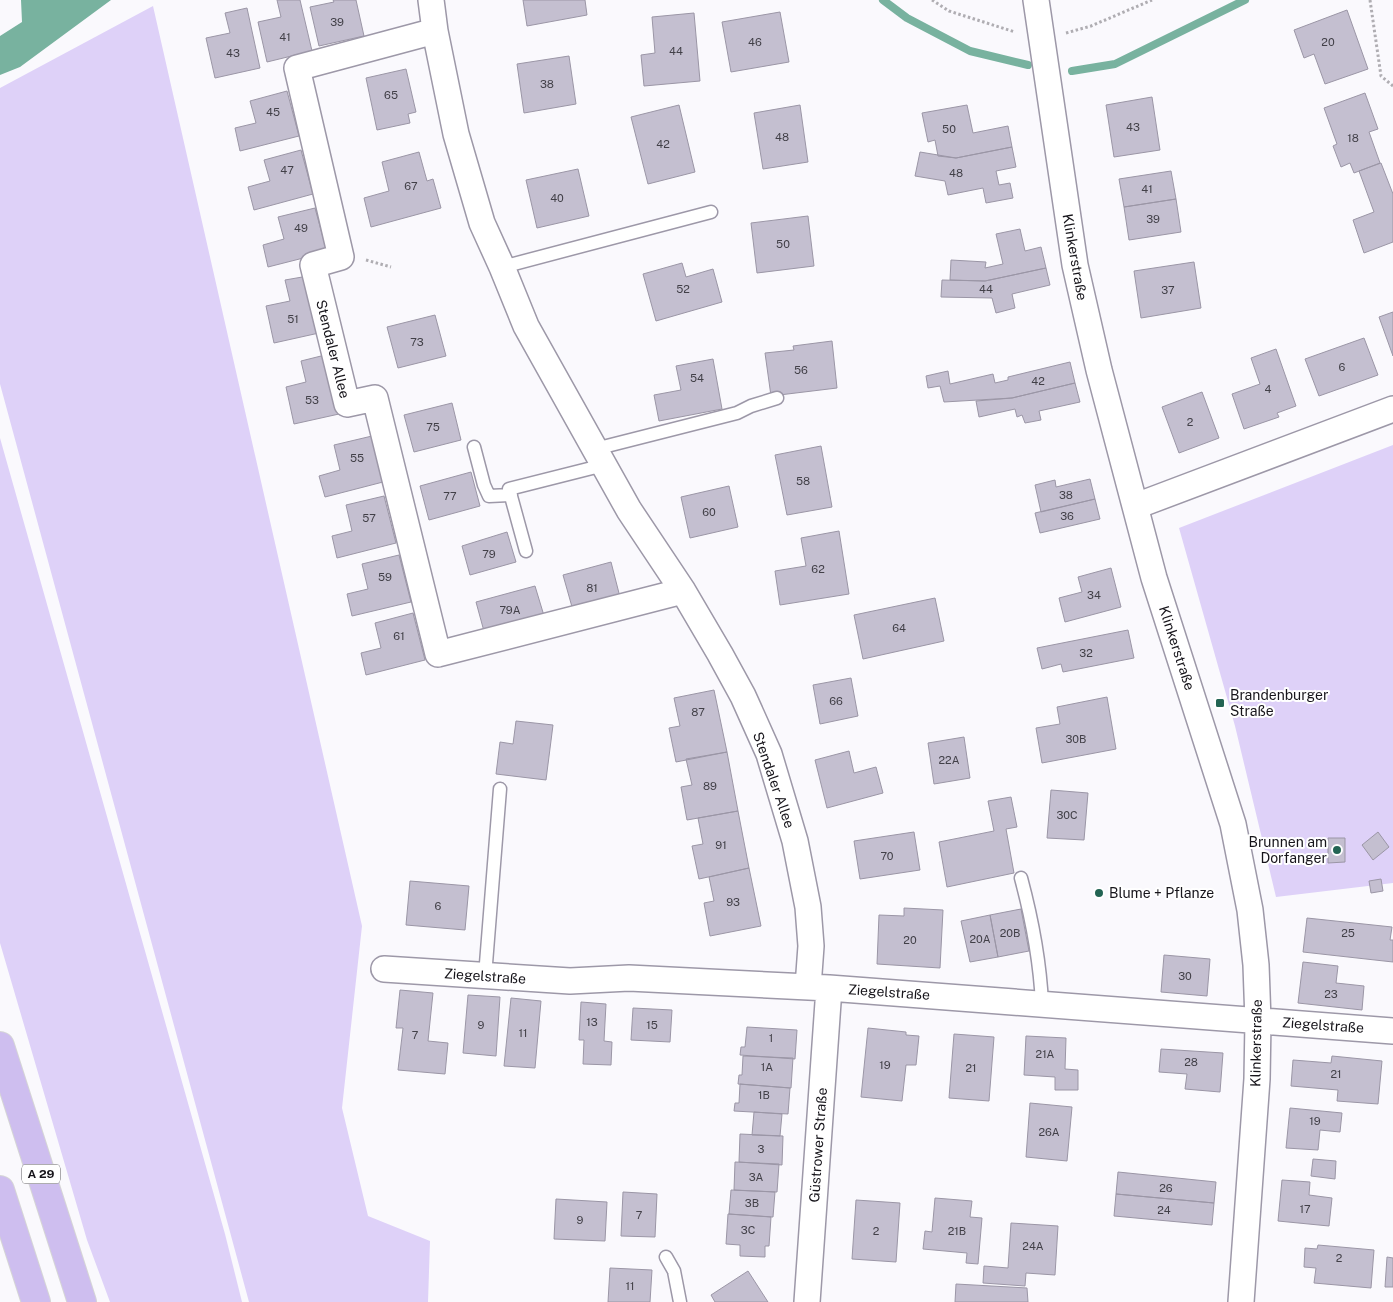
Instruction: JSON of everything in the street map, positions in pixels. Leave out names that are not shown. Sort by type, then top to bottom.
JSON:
[{"type":"highway","name":"A 29","points":[[0,1046],[82,1302]]},
{"type":"highway","points":[[0,1190],[36,1302]]},
{"type":"street","name":"Stendaler Allee","points":[[431,0],[435,31],[456,134],[482,223],[526,326],[629,510],[683,591],[743,696],[769,754],[794,840],[808,907],[810,946],[818,987]]},
{"type":"street","name":"Klinkerstraße","points":[[1036,0],[1075,265],[1099,370],[1154,578],[1233,824],[1250,910],[1256,965],[1258,1021],[1257,1079],[1241,1302]]},
{"type":"street","name":"Stendaler Allee","points":[[435,31],[297,68],[341,257],[313,265],[329,333],[347,404],[375,398],[438,654],[683,591]]},
{"type":"street","points":[[1136,506],[1393,409]]},
{"type":"street","name":"Ziegelstraße","points":[[384,969],[570,981],[629,978],[818,987],[1393,1030]]},
{"type":"street","name":"Güstrower Straße","points":[[807,1302],[818,987]]},
{"type":"lane","points":[[502,267],[711,212]]},
{"type":"lane","points":[[526,551],[509,489],[777,398]]},
{"type":"lane","points":[[474,447],[484,486],[489,496],[511,495]]},
{"type":"lane","points":[[485,976],[500,789]]},
{"type":"lane","points":[[1021,878],[1040,974],[1042,1004]]},
{"type":"lane","points":[[666,1257],[674,1271],[680,1302]]},
{"type":"path","points":[[1370,0],[1381,76],[1393,86]]},
{"type":"shaded area","points":[[21,0],[111,0],[20,67],[0,75],[0,36],[22,22]]},
{"type":"shaded area","points":[[153,6],[362,926],[342,1108],[368,1216],[430,1241],[428,1302],[249,1302],[0,384],[0,88]]},
{"type":"shaded area","points":[[0,438],[225,1234],[242,1302],[110,1302],[87,1240],[0,943]]},
{"type":"shaded area","points":[[1393,445],[1393,883],[1276,897],[1235,726],[1179,528]]},
{"type":"building","points":[[277,0],[300,0],[312,51],[267,62],[258,22],[281,17]]},
{"type":"building","points":[[333,0],[356,0],[364,36],[319,46],[310,7],[334,2]]},
{"type":"building","points":[[523,0],[585,0],[587,15],[527,26]]},
{"type":"building","points":[[247,8],[260,68],[215,78],[206,38],[230,33],[225,13]]},
{"type":"building","points":[[1347,10],[1368,69],[1325,84],[1314,54],[1304,58],[1294,30]]},
{"type":"building","points":[[780,12],[789,62],[731,72],[722,22]]},
{"type":"building","points":[[694,13],[700,81],[644,86],[641,55],[655,53],[652,17]]},
{"type":"building","points":[[569,56],[576,104],[524,113],[517,64]]},
{"type":"building","points":[[406,69],[416,112],[408,114],[410,123],[377,130],[366,78]]},
{"type":"building","points":[[287,91],[299,136],[240,151],[235,128],[256,123],[250,101]]},
{"type":"building","points":[[1365,93],[1378,129],[1369,132],[1380,163],[1354,173],[1350,163],[1341,167],[1333,146],[1337,144],[1324,108]]},
{"type":"building","points":[[1152,97],[1160,150],[1114,157],[1106,105]]},
{"type":"building","points":[[679,105],[695,172],[648,184],[631,117]]},
{"type":"building","points":[[800,105],[808,162],[763,169],[754,113]]},
{"type":"building","points":[[967,105],[973,133],[1008,126],[1012,147],[956,158],[938,156],[935,140],[928,142],[922,113]]},
{"type":"building","points":[[1012,147],[1016,167],[996,171],[999,185],[1010,183],[1013,198],[986,203],[983,188],[948,195],[945,181],[915,176],[920,152],[956,158]]},
{"type":"building","points":[[301,150],[313,194],[254,210],[248,187],[270,181],[264,160]]},
{"type":"building","points":[[419,152],[427,181],[433,179],[441,208],[371,227],[364,198],[389,191],[382,162]]},
{"type":"building","points":[[1381,163],[1393,194],[1393,242],[1364,253],[1353,220],[1374,212],[1359,171]]},
{"type":"building","points":[[578,169],[589,216],[537,228],[526,180]]},
{"type":"building","points":[[1171,171],[1176,199],[1124,207],[1119,179]]},
{"type":"building","points":[[1176,199],[1181,232],[1129,240],[1124,207]]},
{"type":"building","points":[[315,208],[327,252],[268,267],[263,245],[284,239],[278,217]]},
{"type":"building","points":[[808,216],[814,266],[757,273],[751,223]]},
{"type":"building","points":[[1020,229],[1025,251],[1041,247],[1046,268],[985,281],[950,280],[951,260],[986,262],[985,268],[1003,264],[996,234]]},
{"type":"building","points":[[1194,262],[1201,308],[1141,318],[1134,271]]},
{"type":"building","points":[[682,263],[686,277],[713,269],[722,302],[656,321],[643,274]]},
{"type":"building","points":[[1046,268],[1050,285],[1012,294],[1015,308],[996,313],[992,298],[941,297],[942,280],[985,281]]},
{"type":"building","points":[[308,276],[319,333],[274,343],[266,306],[290,301],[285,280]]},
{"type":"building","points":[[1393,312],[1393,356],[1379,317]]},
{"type":"building","points":[[435,315],[446,356],[398,368],[387,327]]},
{"type":"building","points":[[1364,338],[1378,375],[1319,396],[1305,359]]},
{"type":"building","points":[[832,341],[837,388],[771,396],[765,353],[794,350],[793,346]]},
{"type":"building","points":[[1276,349],[1296,406],[1277,413],[1279,417],[1244,429],[1232,394],[1260,384],[1251,358]]},
{"type":"building","points":[[325,355],[339,414],[294,424],[286,387],[306,382],[301,361]]},
{"type":"building","points":[[713,359],[722,409],[659,421],[654,395],[681,390],[676,366]]},
{"type":"building","points":[[1070,362],[1075,383],[1012,398],[944,402],[940,386],[928,388],[926,376],[948,371],[950,384],[993,374],[995,383],[1008,380],[1008,377]]},
{"type":"building","points":[[1075,383],[1080,402],[1039,411],[1041,420],[1025,423],[1022,415],[1017,417],[1015,409],[979,417],[976,401],[1012,398]]},
{"type":"building","points":[[1202,392],[1219,438],[1179,453],[1162,407]]},
{"type":"building","points":[[452,403],[461,440],[414,452],[404,415]]},
{"type":"building","points":[[372,436],[383,482],[325,497],[319,476],[340,470],[334,445]]},
{"type":"building","points":[[821,446],[832,507],[787,515],[775,455]]},
{"type":"building","points":[[471,472],[480,506],[429,520],[420,486]]},
{"type":"building","points":[[1090,479],[1095,499],[1041,512],[1035,485],[1055,480],[1056,487]]},
{"type":"building","points":[[729,486],[738,527],[690,538],[681,497]]},
{"type":"building","points":[[384,496],[396,543],[337,558],[332,536],[352,531],[346,505]]},
{"type":"building","points":[[1095,499],[1100,519],[1040,533],[1035,513]]},
{"type":"building","points":[[839,531],[849,594],[780,605],[775,571],[806,566],[801,538]]},
{"type":"building","points":[[507,532],[516,562],[470,575],[462,546]]},
{"type":"building","points":[[399,555],[411,602],[352,616],[347,594],[368,589],[362,564]]},
{"type":"building","points":[[611,562],[621,601],[574,614],[563,575]]},
{"type":"building","points":[[1111,568],[1121,607],[1065,622],[1059,598],[1082,592],[1078,577]]},
{"type":"building","points":[[535,586],[545,619],[485,635],[476,602]]},
{"type":"building","points":[[935,598],[944,641],[863,659],[854,615]]},
{"type":"building","points":[[413,613],[425,660],[366,675],[361,653],[381,648],[375,623]]},
{"type":"building","points":[[1128,630],[1134,658],[1063,672],[1061,664],[1042,669],[1037,648]]},
{"type":"building","points":[[851,678],[858,716],[820,724],[813,685]]},
{"type":"building","points":[[714,690],[727,752],[676,762],[669,728],[680,726],[674,698]]},
{"type":"building","points":[[1107,697],[1116,749],[1042,763],[1036,728],[1060,724],[1057,707]]},
{"type":"building","points":[[516,721],[553,725],[546,780],[496,774],[500,742],[513,744]]},
{"type":"building","points":[[964,737],[970,778],[934,784],[928,743]]},
{"type":"building","points":[[849,751],[854,773],[876,767],[883,793],[827,808],[815,760]]},
{"type":"building","points":[[727,752],[738,811],[687,820],[681,787],[692,785],[686,759]]},
{"type":"building","points":[[1051,790],[1088,793],[1084,840],[1047,838]]},
{"type":"building","points":[[1011,797],[1017,827],[1006,829],[1014,873],[947,887],[939,842],[994,831],[988,801]]},
{"type":"building","points":[[738,811],[749,868],[699,879],[692,846],[703,844],[698,818]]},
{"type":"building","points":[[914,832],[920,870],[860,879],[854,841]]},
{"type":"building","points":[[1378,832],[1389,847],[1373,860],[1362,845]]},
{"type":"building","name":"Brunnen am Dorfanger","points":[[1328,838],[1345,838],[1345,862],[1328,863]]},
{"type":"building","points":[[749,868],[761,926],[710,936],[704,903],[714,901],[709,877]]},
{"type":"building","points":[[1381,879],[1383,891],[1371,893],[1369,881]]},
{"type":"building","points":[[410,881],[469,886],[465,930],[406,925]]},
{"type":"building","points":[[904,908],[943,910],[940,968],[877,964],[879,915],[904,916]]},
{"type":"building","points":[[1021,909],[1029,951],[998,957],[990,915]]},
{"type":"building","points":[[990,915],[998,957],[970,962],[961,921]]},
{"type":"building","points":[[1307,918],[1392,927],[1390,940],[1393,940],[1393,962],[1303,952]]},
{"type":"building","points":[[1164,955],[1210,959],[1207,996],[1161,992]]},
{"type":"building","points":[[1303,962],[1338,966],[1336,983],[1364,986],[1362,1010],[1298,1003]]},
{"type":"building","points":[[400,990],[433,993],[428,1041],[448,1043],[445,1074],[398,1070],[403,1028],[396,1028]]},
{"type":"building","points":[[468,995],[500,997],[496,1056],[463,1053]]},
{"type":"building","points":[[511,998],[541,1001],[535,1068],[504,1066]]},
{"type":"building","points":[[581,1002],[606,1004],[604,1041],[612,1042],[611,1065],[583,1064],[584,1040],[579,1040]]},
{"type":"building","points":[[633,1008],[672,1010],[670,1042],[631,1040]]},
{"type":"building","points":[[747,1027],[797,1030],[795,1059],[740,1055],[741,1047],[745,1047]]},
{"type":"building","points":[[868,1028],[906,1032],[906,1035],[919,1036],[916,1065],[906,1065],[902,1101],[861,1097]]},
{"type":"building","points":[[954,1034],[994,1037],[989,1101],[949,1098]]},
{"type":"building","points":[[1026,1036],[1066,1038],[1065,1069],[1078,1070],[1078,1090],[1055,1090],[1055,1077],[1024,1075]]},
{"type":"building","points":[[1161,1049],[1223,1053],[1220,1092],[1185,1089],[1187,1074],[1159,1072]]},
{"type":"building","points":[[743,1056],[793,1058],[791,1088],[738,1084],[739,1075],[742,1075]]},
{"type":"building","points":[[1332,1056],[1382,1061],[1378,1104],[1337,1101],[1338,1090],[1291,1086],[1293,1060],[1331,1063]]},
{"type":"building","points":[[740,1084],[790,1088],[788,1114],[734,1111],[735,1103],[739,1103]]},
{"type":"building","points":[[1030,1103],[1072,1107],[1067,1161],[1026,1157]]},
{"type":"building","points":[[1290,1108],[1342,1113],[1340,1132],[1320,1130],[1318,1150],[1286,1148]]},
{"type":"building","points":[[754,1112],[782,1114],[780,1136],[752,1135]]},
{"type":"building","points":[[740,1134],[783,1136],[782,1165],[739,1162]]},
{"type":"building","points":[[1313,1159],[1336,1161],[1335,1179],[1311,1176]]},
{"type":"building","points":[[735,1162],[779,1164],[777,1192],[734,1190]]},
{"type":"building","points":[[1118,1172],[1216,1182],[1214,1203],[1116,1194]]},
{"type":"building","points":[[1282,1180],[1310,1182],[1309,1195],[1332,1198],[1329,1226],[1278,1221]]},
{"type":"building","points":[[731,1190],[775,1192],[773,1217],[729,1214]]},
{"type":"building","points":[[623,1192],[657,1194],[655,1237],[621,1236]]},
{"type":"building","points":[[1116,1194],[1214,1203],[1212,1225],[1114,1216]]},
{"type":"building","points":[[935,1198],[972,1201],[970,1217],[982,1218],[978,1264],[966,1263],[967,1253],[923,1249],[925,1231],[932,1232]]},
{"type":"building","points":[[556,1199],[607,1202],[605,1241],[554,1239]]},
{"type":"building","points":[[856,1200],[900,1203],[896,1262],[852,1259]]},
{"type":"building","points":[[728,1214],[771,1217],[769,1246],[765,1246],[765,1257],[740,1256],[740,1245],[726,1244]]},
{"type":"building","points":[[1011,1223],[1058,1226],[1055,1275],[1026,1273],[1025,1286],[983,1283],[984,1266],[1008,1268]]},
{"type":"building","points":[[1318,1245],[1374,1250],[1371,1288],[1314,1283],[1316,1268],[1304,1267],[1305,1248],[1317,1249]]},
{"type":"building","points":[[1387,1257],[1393,1258],[1393,1287],[1385,1287]]},
{"type":"building","points":[[610,1268],[652,1270],[650,1302],[608,1302]]},
{"type":"building","points":[[748,1271],[768,1302],[715,1302],[711,1295]]},
{"type":"building","points":[[956,1284],[1027,1288],[1028,1302],[955,1302]]},
{"type":"waterway","points":[[883,0],[907,18],[970,51],[1028,65]]},
{"type":"waterway","points":[[1072,71],[1115,64],[1245,0]]},
{"type":"place","name":"Brandenburger Straße","points":[[1220,703]]},
{"type":"place","name":"Brunnen am Dorfanger","points":[[1337,850]]},
{"type":"place","name":"Blume + Pflanze","points":[[1099,893]]}]
